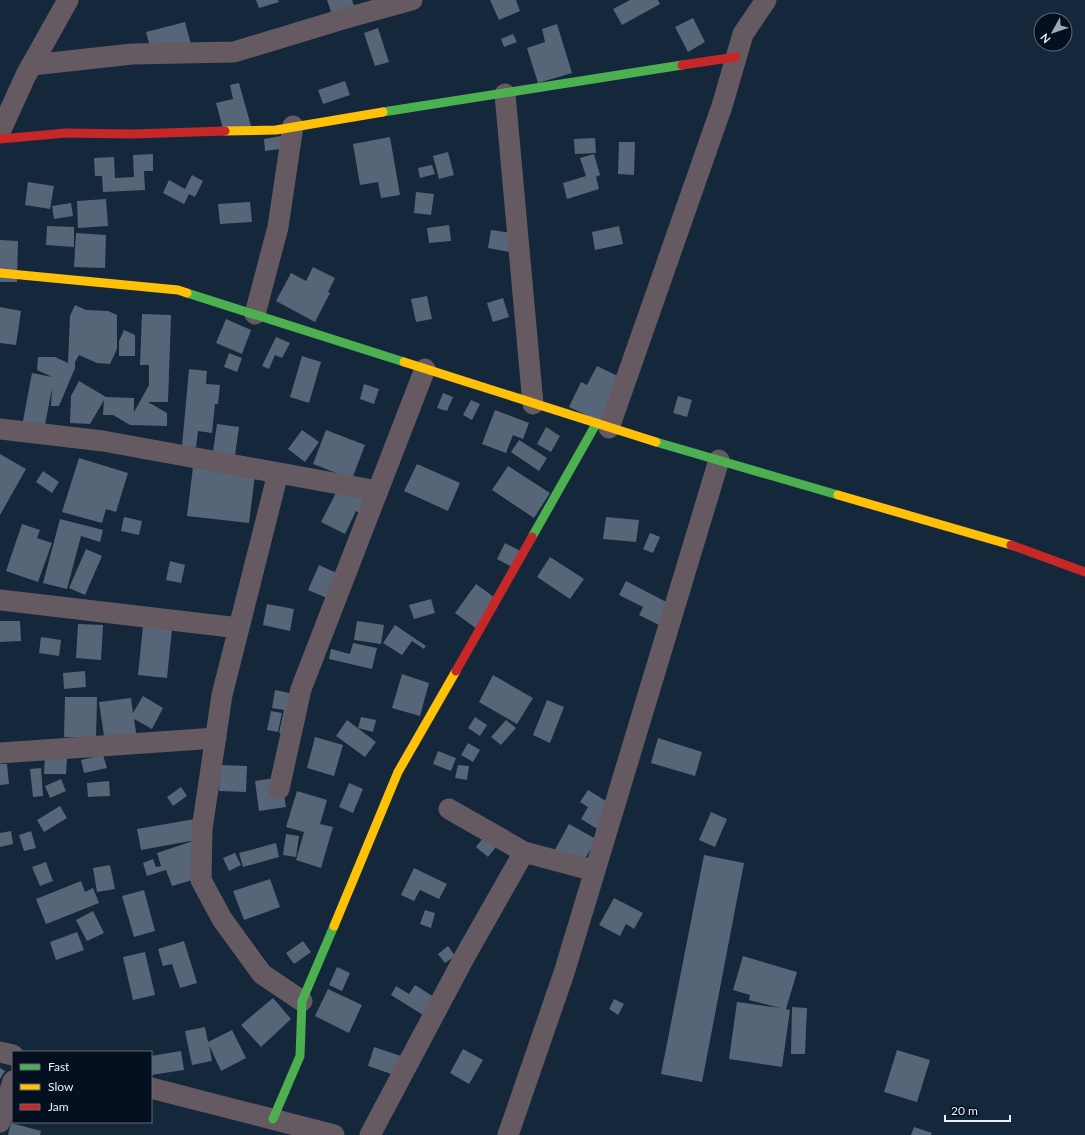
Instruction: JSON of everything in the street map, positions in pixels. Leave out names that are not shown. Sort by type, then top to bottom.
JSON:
[{"type":"street","points":[[0,132],[32,65],[68,0]]},
{"type":"street","points":[[32,65],[132,54],[234,52],[412,0]]},
{"type":"street","points":[[273,1119],[300,1056],[302,1001],[398,772],[602,426],[722,106],[743,34],[761,3]]},
{"type":"street","points":[[0,139],[66,134],[132,134],[276,130],[293,126],[736,57]]},
{"type":"street","points":[[505,94],[533,404]]},
{"type":"street","points":[[255,314],[278,227],[293,126]]},
{"type":"street","points":[[0,273],[178,290],[602,426],[1013,546],[1085,572]]},
{"type":"street","points":[[279,789],[301,689],[426,369]]},
{"type":"street","points":[[0,429],[103,441],[378,491]]},
{"type":"street","points":[[508,1135],[564,973],[719,460]]},
{"type":"street","points":[[278,472],[222,695],[202,829],[201,880],[222,920],[262,974],[302,1001]]},
{"type":"street","points":[[0,600],[239,628]]},
{"type":"street","points":[[0,754],[216,738]]},
{"type":"street","points":[[449,809],[524,852],[595,871]]},
{"type":"street","points":[[370,1135],[462,963],[524,852]]},
{"type":"street","points":[[0,1052],[12,1055]]},
{"type":"street","points":[[0,1122],[12,1084]]},
{"type":"street","points":[[152,1088],[334,1135]]},
{"type":"building","points":[[256,0],[278,0],[279,2],[259,8]]},
{"type":"building","points":[[327,0],[352,0],[358,17],[335,24]]},
{"type":"building","points":[[490,0],[516,0],[520,11],[499,20]]},
{"type":"building","points":[[630,0],[658,0],[660,4],[622,25],[613,9]]},
{"type":"building","points":[[693,18],[705,42],[688,52],[675,27]]},
{"type":"building","points":[[185,22],[193,52],[154,62],[146,32]]},
{"type":"building","points":[[557,24],[572,73],[538,83],[527,48],[545,42],[542,29]]},
{"type":"building","points":[[378,28],[389,62],[375,66],[364,33]]},
{"type":"building","points":[[513,34],[517,42],[504,47],[501,39]]},
{"type":"building","points":[[345,81],[350,95],[323,104],[318,90]]},
{"type":"building","points":[[239,83],[251,126],[224,132],[216,103],[233,99],[230,85]]},
{"type":"building","points":[[292,134],[294,147],[265,151],[264,139]]},
{"type":"building","points":[[390,137],[400,195],[381,198],[378,182],[360,185],[353,144]]},
{"type":"building","points":[[595,138],[596,153],[575,154],[574,139]]},
{"type":"building","points":[[619,142],[635,142],[634,175],[618,174]]},
{"type":"building","points":[[448,152],[454,175],[439,179],[433,156]]},
{"type":"building","points":[[153,154],[153,171],[144,171],[145,190],[103,192],[102,176],[95,176],[94,158],[114,157],[115,178],[134,177],[133,155]]},
{"type":"building","points":[[594,154],[600,175],[596,177],[599,189],[567,199],[563,183],[586,176],[580,158]]},
{"type":"building","points":[[432,165],[435,174],[420,178],[418,168]]},
{"type":"building","points":[[192,175],[203,181],[195,197],[189,194],[184,204],[163,193],[169,180],[185,189]]},
{"type":"building","points":[[28,182],[54,186],[50,209],[25,205]]},
{"type":"building","points":[[416,192],[434,194],[431,215],[414,213]]},
{"type":"building","points":[[106,199],[108,226],[78,228],[77,201]]},
{"type":"building","points":[[250,202],[252,222],[220,224],[218,204]]},
{"type":"building","points":[[71,203],[73,216],[54,219],[52,206]]},
{"type":"building","points":[[449,225],[451,241],[429,243],[427,228]]},
{"type":"building","points":[[47,226],[74,227],[74,247],[46,245]]},
{"type":"building","points":[[619,226],[623,244],[595,250],[592,232]]},
{"type":"building","points":[[491,230],[519,234],[516,253],[488,248]]},
{"type":"building","points":[[76,233],[106,235],[105,268],[74,267]]},
{"type":"building","points":[[0,240],[18,241],[17,282],[0,282]]},
{"type":"building","points":[[313,267],[335,278],[328,292],[330,293],[315,322],[276,301],[291,273],[306,281]]},
{"type":"building","points":[[427,296],[432,319],[416,322],[411,299]]},
{"type":"building","points":[[503,298],[509,317],[493,322],[487,303]]},
{"type":"building","points":[[75,305],[86,310],[108,311],[117,315],[117,349],[110,364],[97,363],[79,355],[59,406],[51,406],[52,388],[44,430],[22,426],[32,373],[52,377],[37,370],[38,357],[55,357],[68,363],[70,316]]},
{"type":"building","points":[[0,307],[21,311],[16,345],[0,343]]},
{"type":"building","points":[[142,314],[171,315],[168,402],[148,402],[167,413],[167,426],[130,425],[113,415],[103,415],[104,400],[90,424],[70,423],[71,396],[79,381],[106,397],[134,398],[134,412],[149,385],[149,365],[140,365]]},
{"type":"building","points":[[226,319],[251,330],[242,354],[216,343]]},
{"type":"building","points":[[124,330],[135,335],[135,356],[119,356],[119,341]]},
{"type":"building","points":[[276,337],[290,343],[282,358],[275,355],[269,369],[262,366]]},
{"type":"building","points":[[229,353],[242,358],[237,372],[224,367]]},
{"type":"building","points":[[302,356],[321,362],[309,403],[290,397]]},
{"type":"building","points":[[597,366],[628,381],[607,425],[569,407],[581,382],[587,385]]},
{"type":"building","points":[[189,369],[207,371],[206,384],[220,385],[218,404],[215,404],[212,433],[198,431],[196,447],[182,446]]},
{"type":"building","points":[[364,384],[379,389],[374,404],[360,399]]},
{"type":"building","points":[[443,393],[453,397],[447,411],[437,408]]},
{"type":"building","points":[[678,396],[692,400],[687,417],[673,413]]},
{"type":"building","points":[[471,400],[480,404],[472,420],[463,415]]},
{"type":"building","points":[[495,410],[529,423],[523,439],[513,435],[506,453],[482,444]]},
{"type":"building","points":[[217,424],[239,427],[235,455],[213,452]]},
{"type":"building","points":[[546,427],[560,436],[551,452],[537,444]]},
{"type":"building","points":[[302,430],[319,442],[305,462],[288,449]]},
{"type":"building","points":[[326,430],[365,445],[352,479],[313,464]]},
{"type":"building","points":[[519,440],[547,458],[539,471],[511,452]]},
{"type":"building","points":[[0,454],[26,469],[0,515]]},
{"type":"building","points":[[79,458],[128,473],[116,512],[106,509],[102,523],[62,512]]},
{"type":"building","points":[[417,464],[460,483],[448,511],[404,491]]},
{"type":"building","points":[[508,466],[550,493],[534,518],[492,490]]},
{"type":"building","points":[[193,467],[255,475],[249,523],[187,516]]},
{"type":"building","points":[[43,471],[59,482],[52,493],[36,482]]},
{"type":"building","points":[[340,485],[374,503],[366,517],[356,511],[345,534],[321,522]]},
{"type":"building","points":[[124,517],[142,521],[139,535],[121,531]]},
{"type":"building","points":[[606,517],[639,520],[636,542],[603,539]]},
{"type":"building","points":[[60,519],[103,530],[100,542],[81,536],[67,589],[43,583]]},
{"type":"building","points":[[22,524],[40,530],[37,538],[52,543],[38,582],[6,571]]},
{"type":"building","points":[[650,533],[660,537],[653,553],[643,549]]},
{"type":"building","points":[[505,543],[522,552],[514,568],[497,559]]},
{"type":"building","points":[[86,549],[102,556],[85,595],[69,588]]},
{"type":"building","points":[[550,557],[584,579],[570,599],[537,577]]},
{"type":"building","points":[[170,561],[185,565],[181,583],[166,580]]},
{"type":"building","points":[[319,565],[345,577],[334,601],[308,590]]},
{"type":"building","points":[[626,581],[674,606],[663,627],[639,615],[643,607],[619,595]]},
{"type":"building","points":[[476,584],[498,600],[477,629],[455,613]]},
{"type":"building","points":[[431,599],[435,613],[414,619],[409,605]]},
{"type":"building","points":[[267,604],[294,609],[290,631],[263,625]]},
{"type":"building","points":[[0,621],[20,621],[21,641],[0,642]]},
{"type":"building","points":[[357,621],[384,625],[381,644],[354,640]]},
{"type":"building","points":[[78,624],[103,625],[101,660],[76,658]]},
{"type":"building","points":[[395,625],[426,646],[424,649],[412,641],[402,655],[383,643]]},
{"type":"building","points":[[143,626],[172,629],[167,678],[138,675]]},
{"type":"building","points":[[41,637],[61,640],[59,656],[39,653]]},
{"type":"building","points":[[353,643],[377,648],[372,669],[329,659],[331,649],[350,654]]},
{"type":"building","points":[[85,671],[86,687],[64,689],[63,673]]},
{"type":"building","points":[[402,674],[429,683],[420,716],[392,708]]},
{"type":"building","points":[[493,675],[533,698],[517,724],[479,702]]},
{"type":"building","points":[[275,690],[304,696],[296,737],[279,733],[284,710],[272,708]]},
{"type":"building","points":[[143,696],[163,708],[152,729],[134,719],[137,738],[105,743],[99,702],[131,698],[133,713]]},
{"type":"building","points":[[65,697],[97,697],[96,738],[64,737]]},
{"type":"building","points":[[547,700],[564,707],[550,743],[533,735]]},
{"type":"building","points":[[271,711],[282,713],[278,732],[267,730]]},
{"type":"building","points":[[361,717],[376,720],[373,732],[358,728]]},
{"type":"building","points":[[475,717],[487,725],[480,736],[468,728]]},
{"type":"building","points":[[347,720],[376,742],[365,757],[336,736]]},
{"type":"building","points":[[506,720],[516,728],[501,745],[491,737]]},
{"type":"building","points":[[315,737],[343,745],[334,776],[307,768]]},
{"type":"building","points":[[658,738],[702,752],[695,776],[651,763]]},
{"type":"building","points":[[468,743],[480,750],[473,762],[461,755]]},
{"type":"building","points":[[438,751],[456,758],[451,771],[433,764]]},
{"type":"building","points":[[103,755],[107,768],[84,773],[81,760]]},
{"type":"building","points":[[45,756],[67,757],[66,774],[44,774]]},
{"type":"building","points":[[0,764],[7,764],[9,784],[0,785]]},
{"type":"building","points":[[220,765],[247,766],[246,792],[219,791]]},
{"type":"building","points":[[458,765],[469,766],[467,780],[455,778]]},
{"type":"building","points":[[41,768],[43,796],[33,797],[30,769]]},
{"type":"building","points":[[281,777],[286,807],[259,811],[255,781]]},
{"type":"building","points":[[61,779],[66,791],[50,798],[45,786]]},
{"type":"building","points":[[109,781],[110,796],[88,797],[87,783]]},
{"type":"building","points":[[349,783],[363,789],[353,813],[339,807]]},
{"type":"building","points":[[181,787],[187,796],[173,806],[167,797]]},
{"type":"building","points":[[588,790],[619,809],[604,833],[581,819],[588,807],[580,802]]},
{"type":"building","points":[[297,791],[327,800],[320,824],[333,827],[321,868],[296,860],[304,832],[286,827]]},
{"type":"building","points":[[60,806],[67,818],[44,832],[37,820]]},
{"type":"building","points":[[711,812],[727,819],[715,847],[699,840]]},
{"type":"building","points":[[195,819],[210,875],[172,886],[166,870],[147,876],[143,863],[153,859],[156,867],[161,866],[157,853],[196,840],[141,850],[137,829]]},
{"type":"building","points":[[569,824],[596,839],[579,870],[552,855]]},
{"type":"building","points":[[11,831],[13,844],[0,847],[0,833]]},
{"type":"building","points":[[31,831],[36,848],[24,851],[19,835]]},
{"type":"building","points":[[286,834],[299,836],[296,857],[283,855]]},
{"type":"building","points":[[484,837],[496,847],[488,857],[476,847]]},
{"type":"building","points":[[276,843],[279,857],[243,867],[239,853]]},
{"type":"building","points":[[235,853],[241,865],[229,871],[223,858]]},
{"type":"building","points":[[704,855],[744,863],[702,1082],[661,1074]]},
{"type":"building","points":[[46,862],[53,881],[40,886],[32,867]]},
{"type":"building","points":[[110,865],[115,889],[97,892],[93,868]]},
{"type":"building","points":[[414,868],[447,884],[439,899],[420,890],[414,901],[401,895]]},
{"type":"building","points":[[270,879],[280,907],[244,920],[233,891]]},
{"type":"building","points":[[81,881],[85,892],[93,888],[99,903],[46,924],[36,899]]},
{"type":"building","points":[[144,890],[155,931],[134,937],[122,896]]},
{"type":"building","points":[[614,898],[643,913],[634,929],[626,924],[620,936],[599,925]]},
{"type":"building","points":[[425,910],[435,913],[431,928],[420,924]]},
{"type":"building","points":[[93,911],[104,933],[87,941],[76,920]]},
{"type":"building","points":[[77,932],[84,950],[56,960],[50,942]]},
{"type":"building","points":[[184,941],[197,983],[180,988],[172,964],[163,966],[158,949]]},
{"type":"building","points":[[303,941],[311,952],[294,964],[286,953]]},
{"type":"building","points":[[448,946],[455,956],[445,963],[438,954]]},
{"type":"building","points":[[145,952],[155,995],[133,1000],[123,957]]},
{"type":"building","points":[[743,956],[797,972],[786,1009],[790,1010],[782,1067],[729,1059],[737,1002],[780,1008],[749,1000],[750,995],[733,990]]},
{"type":"building","points":[[337,967],[350,973],[342,991],[329,985]]},
{"type":"building","points":[[415,985],[442,1002],[431,1020],[391,995],[396,986],[409,994]]},
{"type":"building","points":[[328,989],[362,1005],[349,1033],[315,1016]]},
{"type":"building","points":[[273,998],[291,1019],[261,1047],[241,1025]]},
{"type":"building","points":[[614,999],[624,1004],[618,1015],[609,1009]]},
{"type":"building","points":[[792,1007],[807,1008],[805,1054],[791,1054]]},
{"type":"building","points":[[205,1027],[208,1042],[232,1030],[246,1058],[221,1071],[209,1045],[212,1061],[192,1065],[185,1031]]},
{"type":"building","points":[[374,1047],[407,1058],[400,1077],[368,1066]]},
{"type":"building","points":[[463,1049],[483,1060],[469,1084],[450,1073]]},
{"type":"building","points":[[897,1050],[930,1060],[917,1102],[884,1092]]},
{"type":"building","points":[[181,1051],[184,1070],[152,1075],[152,1056]]},
{"type":"building","points":[[0,1068],[5,1071],[0,1079]]},
{"type":"building","points":[[11,1123],[41,1131],[40,1135],[8,1135]]},
{"type":"building","points":[[914,1127],[932,1133],[931,1135],[911,1135]]},
{"type":"traffic: fast","points":[[383,112],[682,65]]},
{"type":"traffic: fast","points":[[187,293],[404,362]]},
{"type":"traffic: fast","points":[[532,537],[596,424]]},
{"type":"traffic: fast","points":[[656,442],[838,495]]},
{"type":"traffic: fast","points":[[273,1119],[300,1056],[302,1001],[334,926]]},
{"type":"traffic: slow","points":[[225,131],[276,130],[383,112]]},
{"type":"traffic: slow","points":[[0,273],[178,290],[187,293]]},
{"type":"traffic: slow","points":[[404,362],[656,442]]},
{"type":"traffic: slow","points":[[838,495],[1011,545]]},
{"type":"traffic: slow","points":[[334,926],[398,772],[456,671]]},
{"type":"traffic: jam","points":[[682,65],[736,57]]},
{"type":"traffic: jam","points":[[0,139],[66,133],[132,134],[225,131]]},
{"type":"traffic: jam","points":[[456,671],[532,537]]},
{"type":"traffic: jam","points":[[1011,545],[1085,572]]}]
